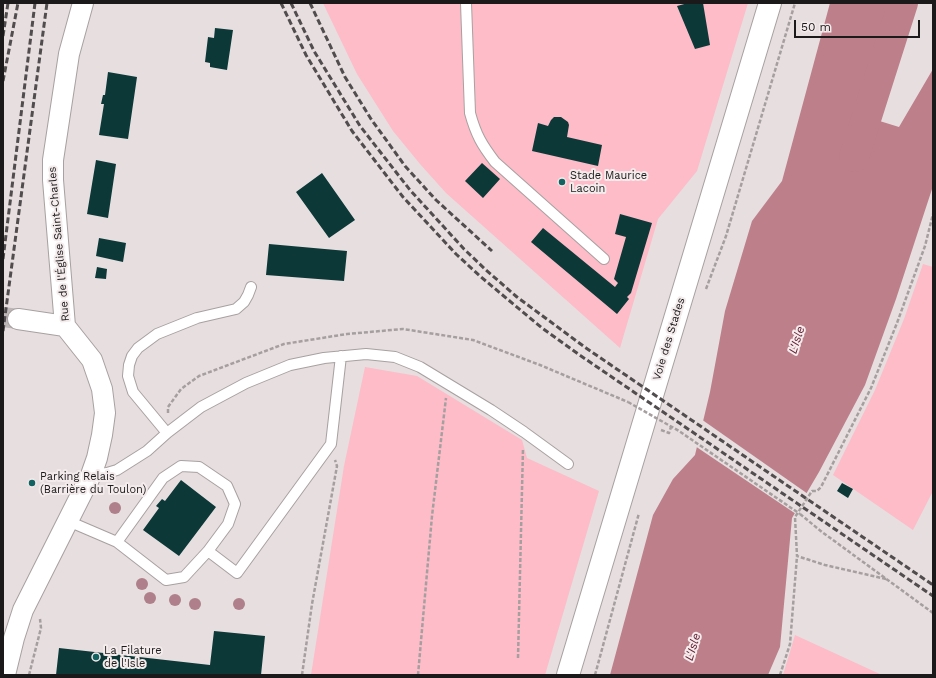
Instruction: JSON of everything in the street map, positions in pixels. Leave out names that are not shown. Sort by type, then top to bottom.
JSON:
[{"type":"main road","name":"Voie des Stades","points":[[568,675],[770,3]]},
{"type":"street","name":"Rue de l'Église Saint-Charles","points":[[5,675],[14,638],[23,610],[91,475],[97,458],[105,413],[102,389],[92,360],[65,326],[53,180],[53,160],[69,54],[84,3]]},
{"type":"street","points":[[18,319],[65,326]]},
{"type":"lane","points":[[466,3],[470,113],[475,131],[482,145],[495,162],[604,259]]},
{"type":"lane","points":[[167,433],[133,392],[128,376],[132,356],[138,348],[157,334],[197,318],[236,309],[244,302],[251,287]]},
{"type":"lane","points":[[91,475],[117,470],[147,451],[167,433],[201,407],[246,383],[290,365],[340,356],[366,354],[395,358],[420,367],[448,383],[524,432],[568,464]]},
{"type":"lane","points":[[208,551],[237,573],[330,444],[340,356]]},
{"type":"lane","points":[[68,521],[117,542],[166,580],[184,577],[208,551],[228,524],[235,504],[227,486],[199,467],[181,466],[163,478],[117,542]]},
{"type":"path","points":[[704,294],[726,236],[795,3]]},
{"type":"path","points":[[780,675],[790,644],[797,556],[795,517],[812,491],[817,491],[821,487],[871,388],[905,302],[933,214]]},
{"type":"path","points":[[418,675],[432,516],[448,383]]},
{"type":"path","points":[[628,402],[671,427],[800,514],[933,613]]},
{"type":"path","points":[[664,418],[661,430],[669,433],[671,427]]},
{"type":"path","points":[[518,658],[524,432]]},
{"type":"path","points":[[302,675],[312,604],[337,466],[330,444]]},
{"type":"path","points":[[594,675],[640,507]]},
{"type":"path","points":[[797,556],[826,565],[886,578]]},
{"type":"shaded area","name":"Stade Maurice Lacoin","points":[[323,3],[748,3],[697,171],[658,219],[620,348],[446,193],[420,164],[393,131],[357,74]]},
{"type":"shaded area","points":[[923,264],[933,267],[933,491],[913,530],[833,475],[875,390],[904,319]]},
{"type":"shaded area","points":[[365,367],[417,376],[522,440],[527,458],[599,491],[545,675],[311,675],[344,466]]},
{"type":"shaded area","points":[[795,635],[882,675],[783,675]]},
{"type":"water","points":[[830,3],[892,3],[857,114],[899,127],[933,69],[933,186],[896,299],[865,385],[819,472],[792,518],[780,647],[768,675],[610,675],[653,515],[673,479],[695,455],[710,392],[725,311],[752,221],[782,181]]},
{"type":"pier","points":[[701,419],[808,494],[796,514],[695,446]]},
{"type":"building","points":[[688,3],[703,3],[710,45],[695,49],[677,6]]},
{"type":"building","points":[[215,28],[233,30],[227,70],[210,67],[210,63],[205,62],[208,37],[214,38]]},
{"type":"building","points":[[108,72],[137,77],[128,139],[99,135],[104,104],[101,104],[103,95],[105,95]]},
{"type":"building","points":[[554,117],[561,117],[568,122],[567,137],[602,145],[598,166],[532,151],[538,123],[548,126]]},
{"type":"building","points":[[96,160],[116,164],[108,218],[87,214]]},
{"type":"building","points":[[482,163],[500,179],[483,198],[465,181]]},
{"type":"building","points":[[322,173],[355,220],[329,238],[296,192]]},
{"type":"building","points":[[620,214],[652,223],[631,293],[627,297],[629,299],[617,314],[531,242],[543,228],[615,287],[618,283],[614,279],[626,237],[615,234]]},
{"type":"building","points":[[99,238],[126,243],[123,262],[96,256]]},
{"type":"building","points":[[269,244],[347,251],[344,281],[266,275]]},
{"type":"building","points":[[97,267],[107,269],[106,279],[95,278]]},
{"type":"building","points":[[181,480],[216,507],[179,556],[143,530],[159,508],[156,506],[162,499],[165,501]]},
{"type":"building","points":[[842,483],[853,489],[848,498],[837,491]]},
{"type":"building","name":"La Filature de l'Isle","points":[[214,631],[265,636],[261,675],[56,675],[59,648],[210,665]]},
{"type":"waterway","name":"L'Isle","points":[[854,157],[903,3]]},
{"type":"tunnel","points":[[3,317],[18,319]]},
{"type":"railway","points":[[3,36],[8,3]]},
{"type":"railway","points":[[3,81],[18,3]]},
{"type":"railway","points":[[3,259],[35,3]]},
{"type":"railway","points":[[3,331],[47,3]]},
{"type":"railway","points":[[281,3],[306,55],[352,131],[403,197],[456,254],[481,277],[542,328],[581,356],[933,596]]},
{"type":"railway","points":[[291,3],[314,51],[360,126],[410,190],[464,249],[486,270],[517,297],[586,348],[933,585]]},
{"type":"railway","points":[[310,3],[345,77],[371,119],[405,166],[436,200],[492,251]]},
{"type":"place","name":"Stade Maurice Lacoin","points":[[562,182]]},
{"type":"place","name":"Parking Relais (Barrière du Toulon)","points":[[32,483]]},
{"type":"place","name":"La Filature de l'Isle","points":[[96,657]]}]
